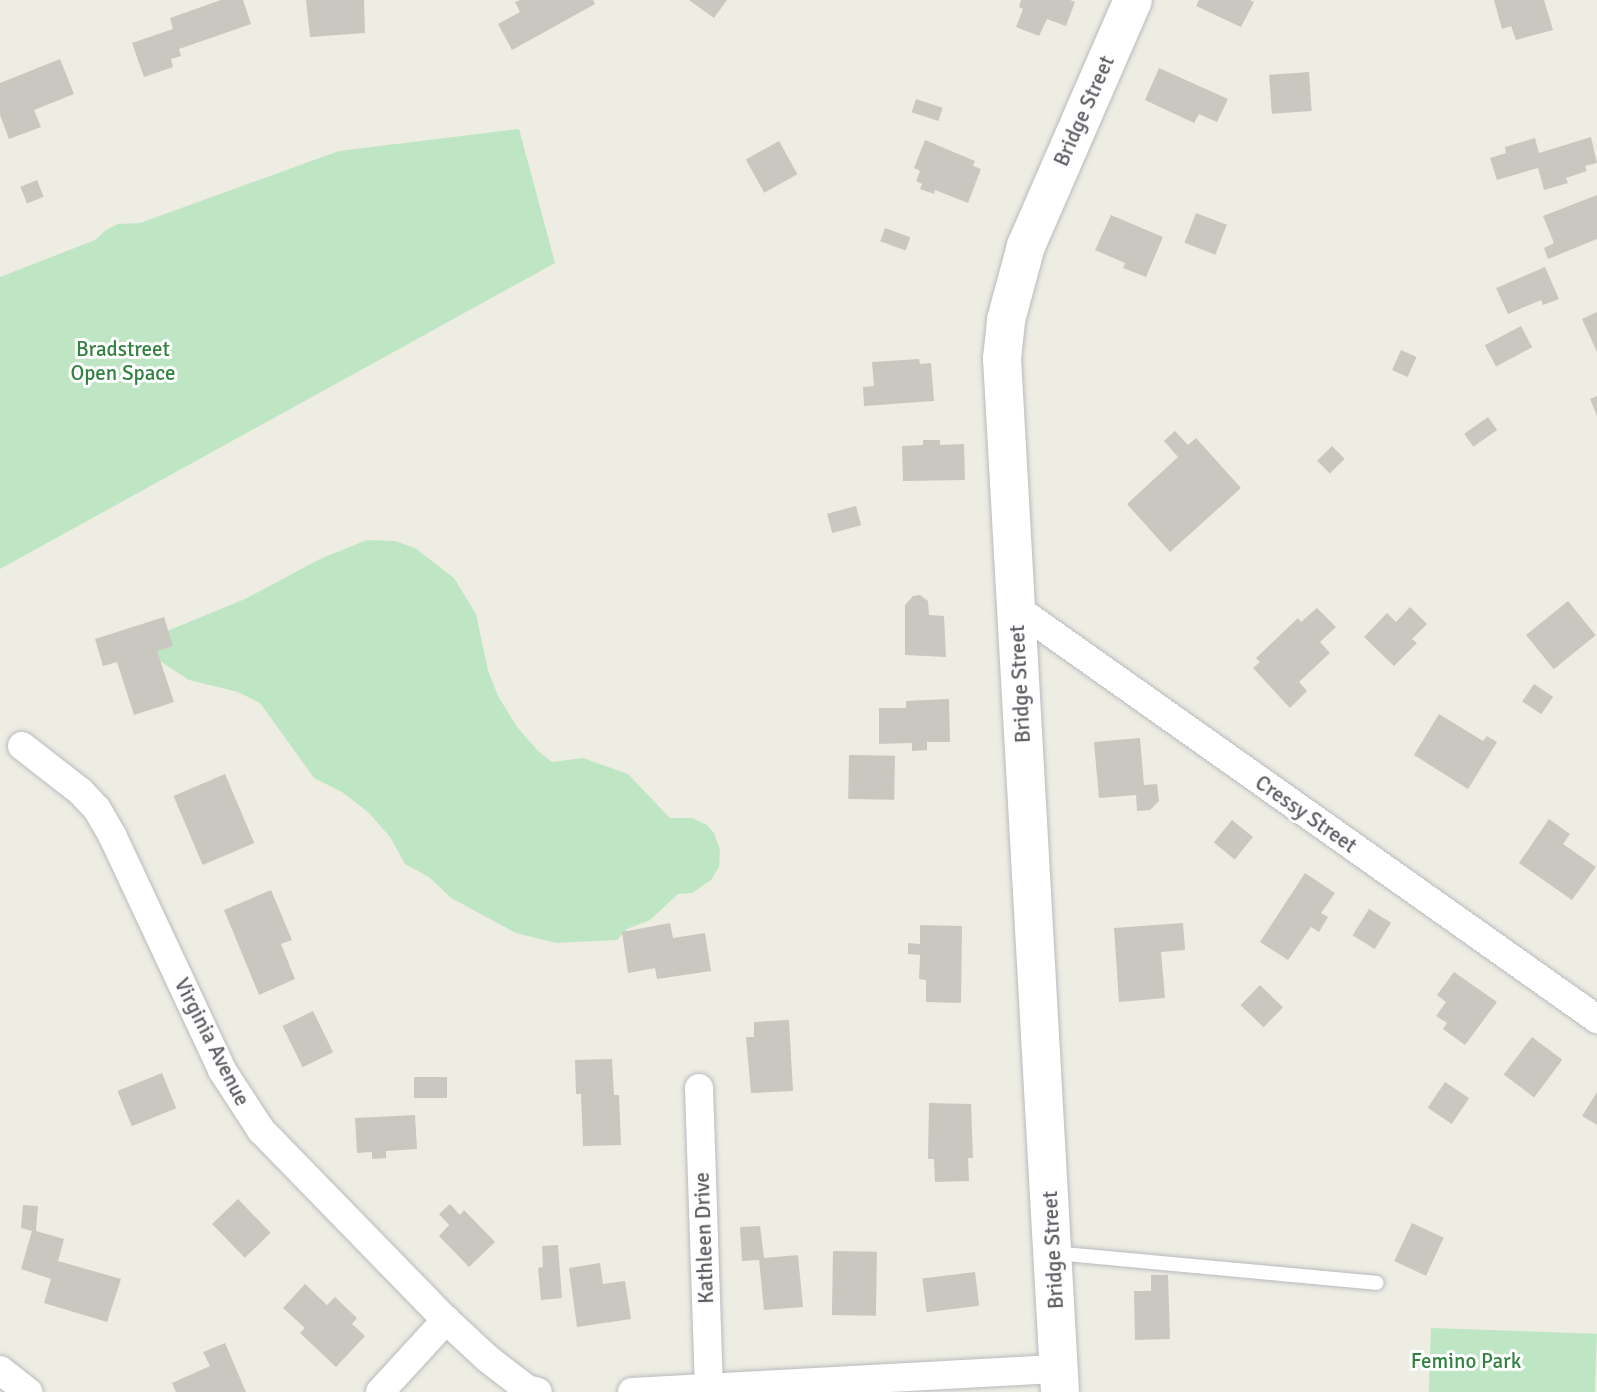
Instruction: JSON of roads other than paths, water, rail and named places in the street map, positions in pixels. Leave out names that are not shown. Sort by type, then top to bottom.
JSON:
[{"type":"main road","name":"Bridge Street","points":[[1060,1380],[1002,398],[1006,320],[1026,246],[1133,0]]},
{"type":"street","name":"Cressy Street","points":[[1016,608],[1597,1019]]},
{"type":"street","name":"Virginia Avenue","points":[[22,746],[81,792],[97,809],[113,837],[222,1070],[248,1113],[296,1169],[446,1320],[495,1365],[527,1389],[538,1392]]},
{"type":"street","name":"Kathleen Drive","points":[[699,1088],[709,1388]]},
{"type":"street","points":[[380,1392],[446,1320]]},
{"type":"street","points":[[0,1370],[29,1392]]},
{"type":"street","points":[[632,1392],[1060,1380]]},
{"type":"lane","points":[[1053,1253],[1377,1283]]},
{"type":"park label","name":"Bradstreet Open Space","points":[[123,361]]},
{"type":"park label","name":"Femino Park","points":[[1466,1361]]}]
